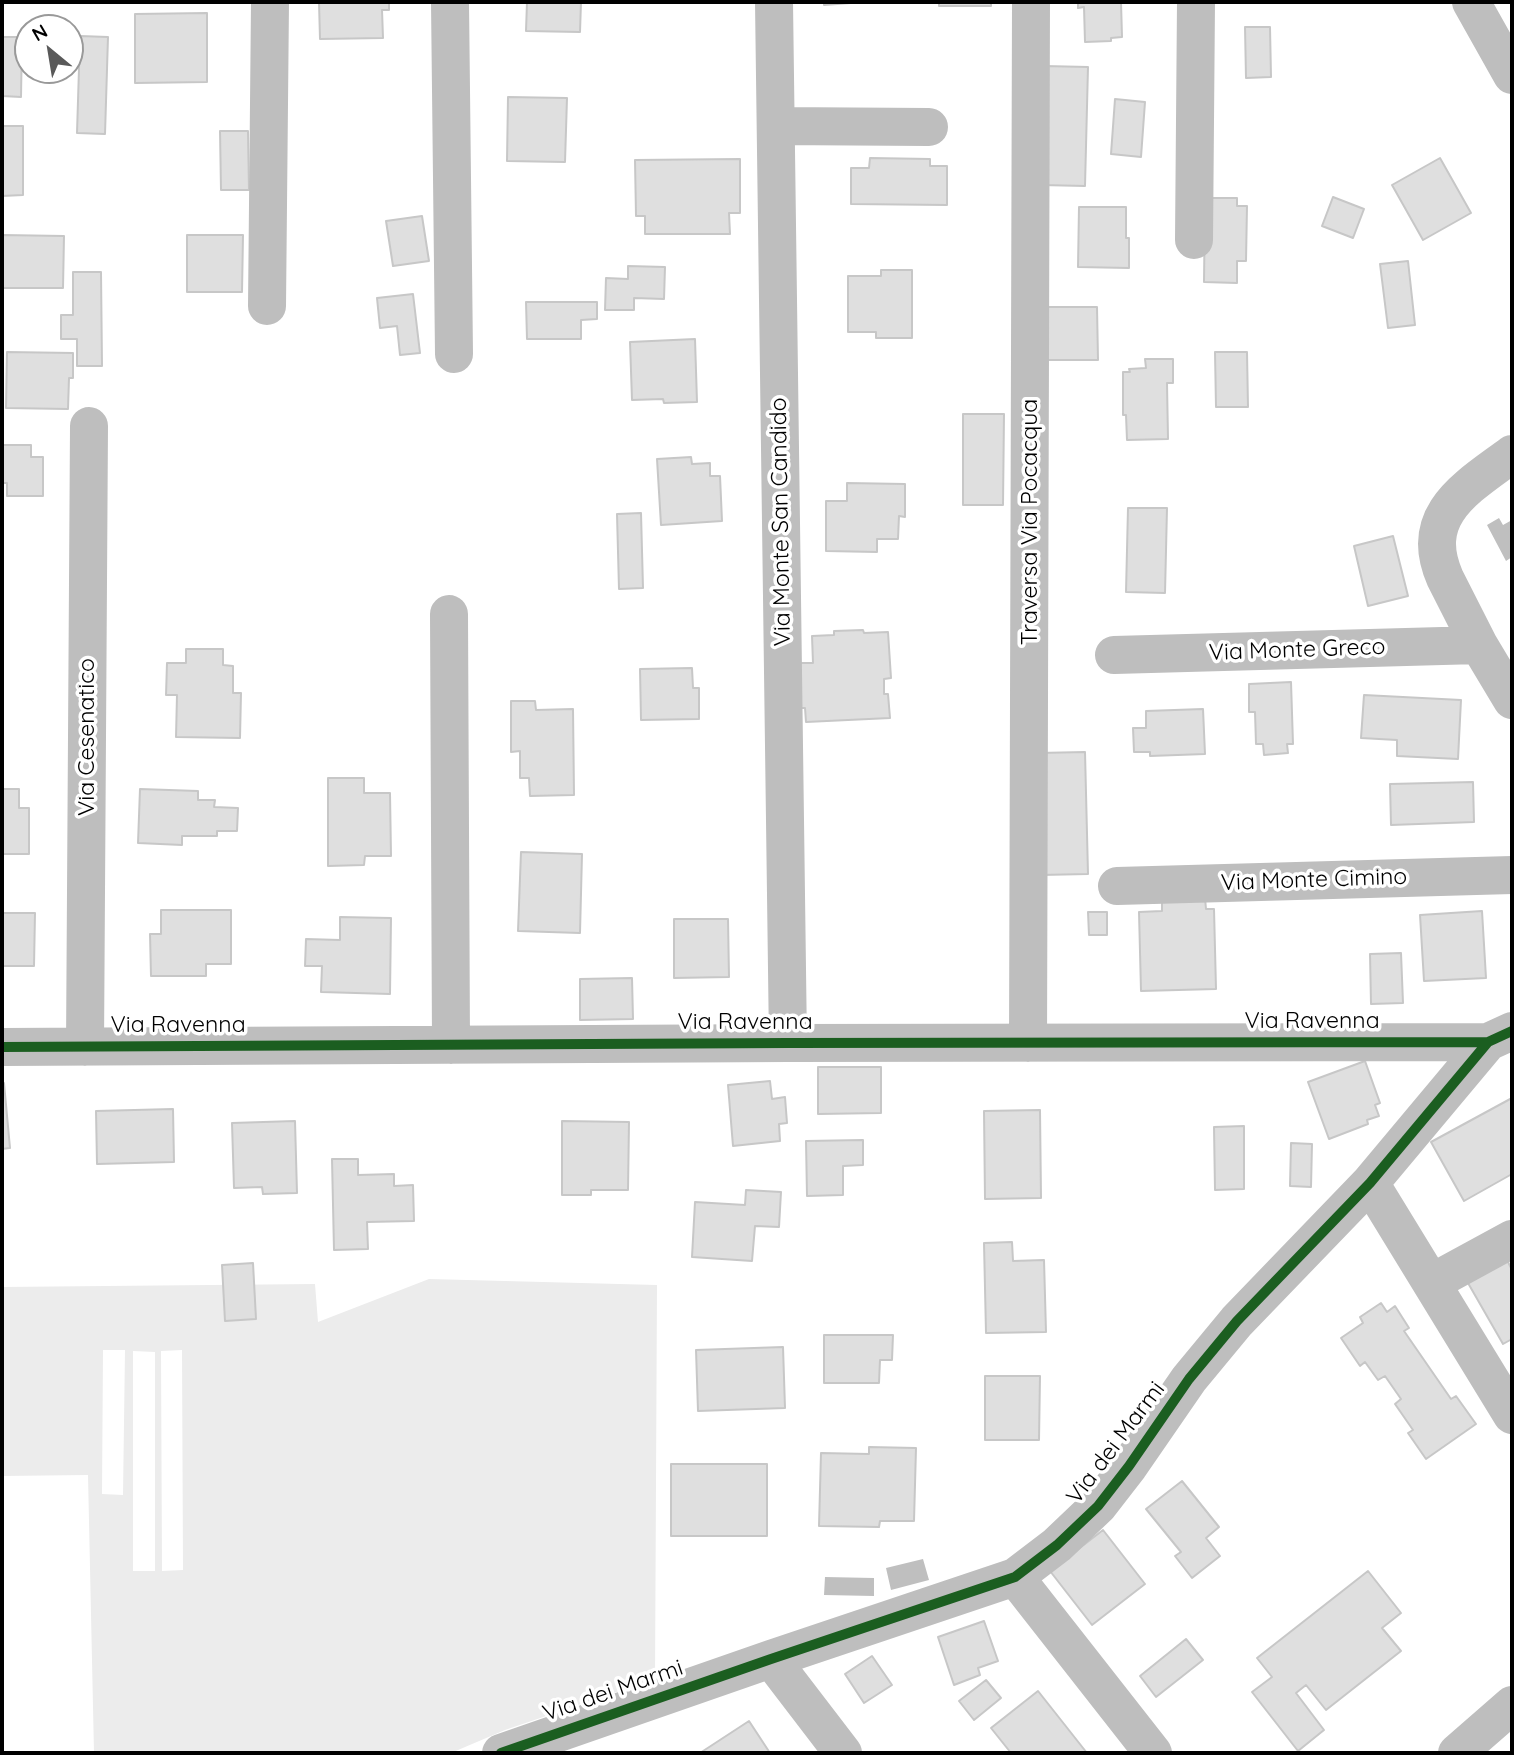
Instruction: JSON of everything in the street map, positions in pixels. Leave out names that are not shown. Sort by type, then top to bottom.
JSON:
[{"type":"street","points":[[267,306],[270,2]]},
{"type":"street","points":[[450,2],[454,354]]},
{"type":"street","name":"Via Monte San Candido","points":[[774,2],[788,1043]]},
{"type":"street","name":"Traversa Via Pocacqua","points":[[1028,1043],[1031,2]]},
{"type":"street","points":[[1194,240],[1196,2]]},
{"type":"street","points":[[1471,2],[1512,75]]},
{"type":"street","points":[[776,126],[929,127]]},
{"type":"street","name":"Via Cesenatico","points":[[85,1047],[89,426]]},
{"type":"street","points":[[1512,454],[1452,502],[1443,520],[1436,550],[1440,568],[1479,645],[1512,700]]},
{"type":"street","points":[[449,614],[451,1045]]},
{"type":"street","name":"Via Monte Greco","points":[[1114,655],[1479,645]]},
{"type":"street","name":"Via Monte Cimino","points":[[1117,886],[1512,875]]},
{"type":"street","name":"Via Ravenna","points":[[2,1047],[1028,1043],[1500,1036]]},
{"type":"street","name":"Via dei Marmi","points":[[501,1753],[1016,1577],[1057,1545],[1098,1506],[1189,1379],[1237,1321],[1370,1183],[1500,1036]]},
{"type":"street","points":[[1370,1183],[1512,1415]]},
{"type":"street","points":[[1444,1276],[1512,1239]]},
{"type":"street","points":[[1016,1577],[1153,1753]]},
{"type":"street","points":[[771,1659],[843,1753]]},
{"type":"street","points":[[1457,1753],[1512,1705]]},
{"type":"shaded area","points":[[1499,518],[1503,525],[1512,520],[1512,557],[1506,561],[1487,525]]},
{"type":"shaded area","points":[[429,1279],[657,1285],[655,1679],[505,1730],[451,1753],[94,1753],[88,1475],[2,1476],[2,1287],[315,1284],[318,1322]],"holes":[[[103,1350],[125,1350],[123,1495],[102,1494]],[[182,1350],[183,1570],[162,1571],[161,1351]],[[133,1351],[155,1352],[155,1571],[133,1571]]]},
{"type":"shaded area","points":[[923,1559],[929,1580],[891,1590],[886,1568]]},
{"type":"shaded area","points":[[825,1577],[874,1578],[874,1596],[824,1595]]},
{"type":"building","points":[[319,2],[389,2],[389,10],[382,10],[383,38],[320,39]]},
{"type":"building","points":[[527,2],[581,2],[580,32],[526,31]]},
{"type":"building","points":[[824,2],[864,2],[824,5]]},
{"type":"building","points":[[939,2],[991,2],[991,6],[939,6]]},
{"type":"building","points":[[1078,2],[1121,2],[1122,37],[1111,38],[1111,41],[1085,42],[1084,7],[1078,8]]},
{"type":"building","points":[[207,13],[207,82],[135,83],[135,14]]},
{"type":"building","points":[[1245,27],[1270,27],[1271,77],[1246,78]]},
{"type":"building","points":[[84,36],[108,37],[105,134],[77,133],[79,84],[84,84]]},
{"type":"building","points":[[2,37],[14,37],[14,84],[21,84],[21,97],[2,96]]},
{"type":"building","points":[[1044,66],[1088,67],[1085,186],[1041,185]]},
{"type":"building","points":[[508,97],[567,98],[565,162],[507,161]]},
{"type":"building","points":[[1115,99],[1145,102],[1141,157],[1111,154]]},
{"type":"building","points":[[2,126],[23,126],[23,195],[2,196]]},
{"type":"building","points":[[220,131],[248,131],[249,190],[221,190]]},
{"type":"building","points":[[870,158],[930,159],[930,166],[947,166],[947,205],[851,204],[851,168],[869,168]]},
{"type":"building","points":[[1440,158],[1471,213],[1423,240],[1392,185]]},
{"type":"building","points":[[740,159],[740,213],[729,213],[730,234],[645,234],[645,216],[636,216],[635,160]]},
{"type":"building","points":[[1333,197],[1364,209],[1353,238],[1322,226]]},
{"type":"building","points":[[1205,198],[1237,198],[1237,206],[1247,206],[1246,261],[1237,261],[1237,283],[1204,282]]},
{"type":"building","points":[[1079,207],[1126,207],[1129,268],[1078,267]]},
{"type":"building","points":[[422,216],[429,261],[393,266],[386,221]]},
{"type":"building","points":[[2,235],[64,236],[63,288],[2,288]]},
{"type":"building","points":[[187,235],[243,235],[242,292],[187,292]]},
{"type":"building","points":[[1408,261],[1415,325],[1388,328],[1380,264]]},
{"type":"building","points":[[628,266],[665,267],[664,299],[634,298],[634,310],[605,310],[606,278],[628,279]]},
{"type":"building","points":[[881,270],[912,270],[912,338],[876,338],[876,332],[848,332],[848,276],[881,276]]},
{"type":"building","points":[[73,272],[101,272],[102,366],[77,366],[77,339],[61,339],[61,315],[73,315]]},
{"type":"building","points":[[413,294],[420,353],[400,355],[397,326],[380,328],[377,298]]},
{"type":"building","points":[[526,302],[597,302],[597,319],[581,320],[581,339],[527,339]]},
{"type":"building","points":[[1041,307],[1097,307],[1098,360],[1042,360]]},
{"type":"building","points":[[695,339],[697,402],[632,400],[630,342]]},
{"type":"building","points":[[7,352],[73,353],[73,378],[69,378],[68,409],[6,408]]},
{"type":"building","points":[[1215,352],[1247,352],[1248,407],[1216,407]]},
{"type":"building","points":[[1145,359],[1173,359],[1173,383],[1167,383],[1168,439],[1127,440],[1126,415],[1123,415],[1123,372],[1146,368]]},
{"type":"building","points":[[963,414],[1004,414],[1003,505],[963,505]]},
{"type":"building","points":[[2,445],[31,445],[31,457],[43,457],[43,496],[7,496],[7,483],[2,483]]},
{"type":"building","points":[[691,457],[692,464],[710,463],[710,476],[720,476],[722,521],[661,525],[657,459]]},
{"type":"building","points":[[847,483],[905,484],[905,517],[899,516],[898,539],[877,539],[877,552],[826,551],[826,501],[847,501]]},
{"type":"building","points":[[1128,508],[1167,508],[1165,593],[1126,592]]},
{"type":"building","points":[[641,513],[643,588],[619,589],[617,514]]},
{"type":"building","points":[[1393,536],[1408,596],[1368,606],[1354,546]]},
{"type":"building","points":[[863,630],[864,633],[888,632],[891,678],[884,679],[884,694],[888,694],[890,718],[806,722],[805,708],[801,708],[799,663],[813,663],[812,636],[834,635],[834,631]]},
{"type":"building","points":[[186,649],[223,649],[223,665],[233,666],[233,693],[241,693],[240,738],[176,737],[177,695],[166,695],[167,663],[186,663]]},
{"type":"building","points":[[692,668],[693,688],[699,688],[699,719],[641,720],[640,669]]},
{"type":"building","points":[[1291,682],[1293,744],[1287,744],[1288,753],[1264,755],[1263,744],[1256,744],[1255,712],[1249,712],[1249,684]]},
{"type":"building","points":[[1364,695],[1461,700],[1458,759],[1397,756],[1397,740],[1361,738]]},
{"type":"building","points":[[511,701],[535,701],[536,710],[573,709],[574,795],[530,796],[529,778],[520,778],[520,751],[511,752]]},
{"type":"building","points":[[1203,709],[1205,754],[1150,756],[1150,752],[1134,752],[1133,728],[1146,728],[1146,711]]},
{"type":"building","points":[[1085,752],[1088,874],[1040,875],[1038,753]]},
{"type":"building","points":[[328,778],[364,778],[364,793],[390,793],[391,856],[365,856],[364,865],[328,866]]},
{"type":"building","points":[[1473,782],[1474,822],[1391,825],[1390,784]]},
{"type":"building","points":[[2,789],[19,789],[19,808],[29,808],[29,854],[2,854]]},
{"type":"building","points":[[140,789],[198,791],[198,800],[215,800],[214,807],[238,808],[237,831],[217,831],[217,836],[182,836],[182,845],[138,843]]},
{"type":"building","points":[[521,852],[582,854],[580,933],[518,931]]},
{"type":"building","points":[[1205,898],[1206,909],[1214,909],[1216,989],[1141,991],[1139,912],[1162,911],[1162,899]]},
{"type":"building","points":[[161,910],[231,910],[231,964],[206,964],[206,976],[151,976],[150,934],[161,934]]},
{"type":"building","points":[[1482,911],[1486,978],[1424,981],[1420,915]]},
{"type":"building","points":[[1088,912],[1107,912],[1107,935],[1089,935]]},
{"type":"building","points":[[2,913],[35,913],[34,966],[2,966]]},
{"type":"building","points":[[340,917],[391,918],[390,994],[321,992],[322,966],[305,966],[306,939],[340,940]]},
{"type":"building","points":[[674,919],[728,919],[729,977],[674,978]]},
{"type":"building","points":[[1401,953],[1403,1003],[1371,1004],[1370,954]]},
{"type":"building","points":[[632,978],[633,1019],[580,1020],[580,979]]},
{"type":"building","points":[[1365,1061],[1380,1103],[1375,1105],[1379,1116],[1367,1120],[1368,1124],[1329,1139],[1308,1082]]},
{"type":"building","points":[[818,1067],[881,1067],[881,1113],[818,1114]]},
{"type":"building","points":[[770,1081],[772,1099],[785,1097],[787,1123],[779,1124],[780,1141],[733,1146],[728,1085]]},
{"type":"building","points":[[2,1083],[10,1148],[2,1149]]},
{"type":"building","points":[[1512,1098],[1512,1174],[1464,1201],[1431,1142]]},
{"type":"building","points":[[173,1109],[174,1162],[97,1164],[96,1111]]},
{"type":"building","points":[[1040,1110],[1041,1198],[985,1199],[984,1111]]},
{"type":"building","points":[[295,1121],[297,1193],[263,1194],[262,1187],[234,1188],[232,1123]]},
{"type":"building","points":[[562,1121],[629,1122],[628,1190],[591,1190],[591,1195],[562,1195]]},
{"type":"building","points":[[1244,1126],[1244,1189],[1215,1190],[1214,1127]]},
{"type":"building","points":[[863,1140],[863,1165],[843,1166],[843,1195],[807,1196],[806,1141]]},
{"type":"building","points":[[1291,1143],[1312,1144],[1311,1187],[1290,1186]]},
{"type":"building","points":[[332,1159],[358,1159],[358,1175],[394,1174],[394,1186],[413,1185],[414,1221],[367,1222],[368,1249],[334,1250]]},
{"type":"building","points":[[746,1190],[781,1192],[779,1227],[755,1226],[752,1261],[692,1257],[695,1202],[745,1205]]},
{"type":"building","points":[[1012,1242],[1013,1261],[1044,1260],[1046,1332],[986,1333],[984,1243]]},
{"type":"building","points":[[1507,1260],[1512,1270],[1512,1339],[1503,1344],[1468,1283]]},
{"type":"building","points":[[253,1263],[256,1319],[225,1321],[222,1265]]},
{"type":"building","points":[[1381,1303],[1387,1312],[1395,1306],[1409,1328],[1404,1331],[1451,1399],[1456,1396],[1476,1424],[1426,1459],[1408,1433],[1413,1430],[1395,1404],[1401,1399],[1385,1376],[1378,1380],[1365,1362],[1360,1366],[1341,1338],[1363,1323],[1360,1317]]},
{"type":"building","points":[[824,1335],[893,1335],[892,1360],[880,1360],[879,1383],[824,1383]]},
{"type":"building","points":[[783,1347],[785,1408],[698,1411],[696,1350]]},
{"type":"building","points":[[985,1376],[1040,1376],[1039,1440],[985,1440]]},
{"type":"building","points":[[869,1447],[916,1448],[914,1521],[880,1521],[879,1527],[819,1526],[821,1453],[869,1454]]},
{"type":"building","points":[[671,1464],[767,1464],[767,1536],[671,1536]]},
{"type":"building","points":[[1182,1481],[1219,1527],[1206,1538],[1220,1556],[1192,1578],[1175,1556],[1181,1552],[1146,1509]]},
{"type":"building","points":[[1103,1530],[1145,1584],[1092,1625],[1050,1571]]},
{"type":"building","points":[[1368,1571],[1401,1613],[1382,1628],[1401,1651],[1326,1710],[1306,1685],[1296,1693],[1324,1730],[1298,1751],[1252,1692],[1272,1677],[1257,1658]]},
{"type":"building","points":[[984,1621],[998,1661],[978,1668],[980,1675],[954,1685],[938,1637]]},
{"type":"building","points":[[1186,1639],[1203,1660],[1156,1697],[1140,1676]]},
{"type":"building","points":[[872,1656],[892,1685],[864,1703],[845,1674]]},
{"type":"building","points":[[986,1680],[1001,1698],[974,1720],[959,1701]]},
{"type":"building","points":[[1038,1691],[1087,1753],[1011,1753],[991,1728]]},
{"type":"building","points":[[749,1721],[770,1753],[700,1753]]},
{"type":"cycle path","points":[[2,1047],[1488,1042],[1512,1031]]},
{"type":"cycle path","points":[[501,1753],[1015,1577],[1057,1545],[1098,1506],[1189,1379],[1237,1321],[1370,1183],[1488,1042]]}]
